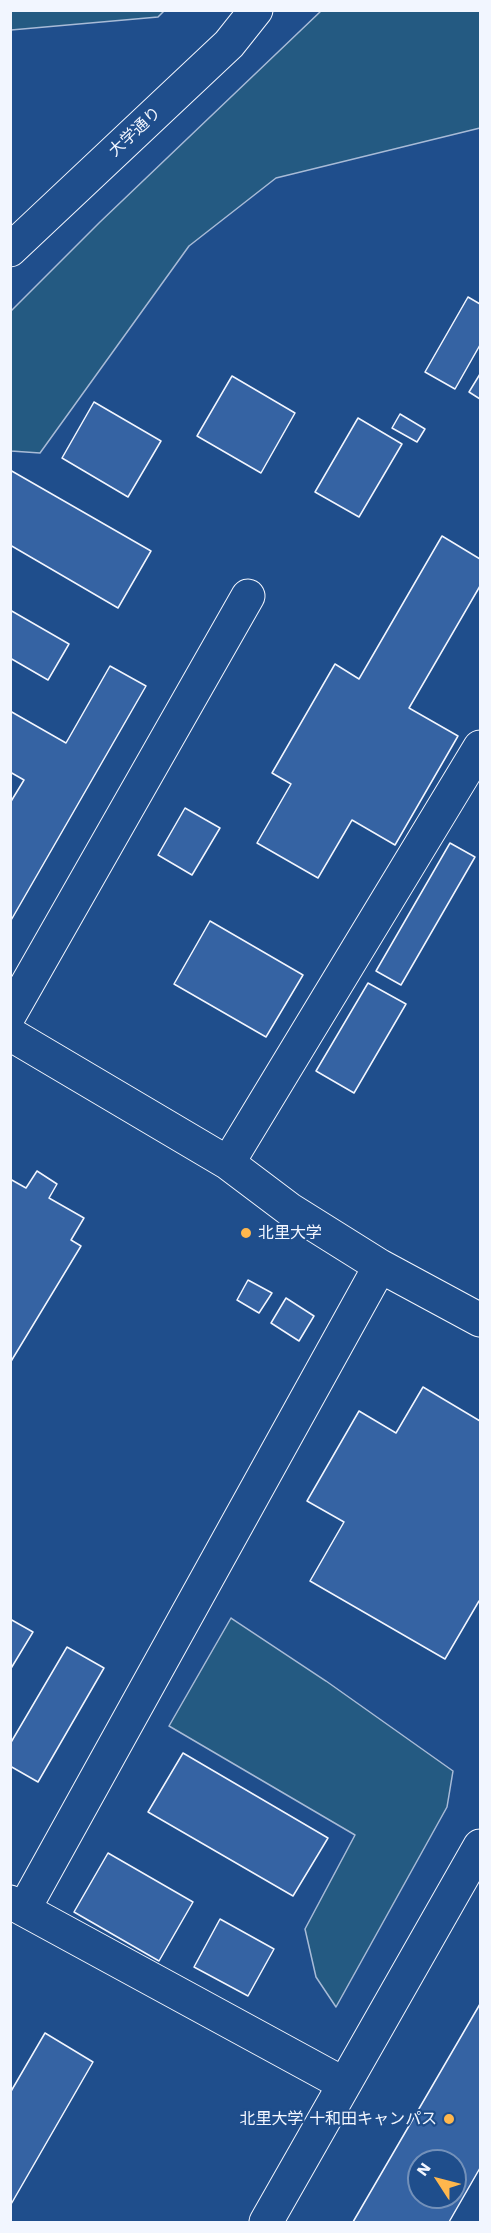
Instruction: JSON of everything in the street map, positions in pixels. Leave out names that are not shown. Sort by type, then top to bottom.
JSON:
[{"type":"street","name":"大学通り","points":[[10,250],[229,44],[256,10]]},
{"type":"street","points":[[10,1014],[248,596]]},
{"type":"street","points":[[228,1163],[480,747]]},
{"type":"street","points":[[10,1034],[228,1163],[289,1209],[380,1266],[480,1320]]},
{"type":"street","points":[[344,2084],[17,1905],[380,1266]]},
{"type":"street","points":[[266,2223],[480,1846]]},
{"type":"shaded area","points":[[11,10],[164,11],[158,17],[11,30]]},
{"type":"shaded area","points":[[321,11],[480,11],[480,128],[276,178],[189,246],[40,453],[11,451],[11,311],[100,222]]},
{"type":"shaded area","points":[[231,1618],[326,1681],[453,1771],[447,1807],[336,2007],[316,1977],[305,1929],[355,1835],[169,1726]]},
{"type":"building","points":[[468,297],[480,304],[480,345],[455,389],[425,372]]},
{"type":"building","points":[[480,374],[480,399],[469,392]]},
{"type":"building","points":[[232,376],[295,413],[261,473],[197,436]]},
{"type":"building","points":[[94,402],[161,441],[128,497],[62,458]]},
{"type":"building","points":[[400,414],[425,429],[417,442],[392,428]]},
{"type":"building","points":[[358,418],[402,444],[359,517],[315,492]]},
{"type":"building","points":[[10,470],[151,551],[118,608],[10,545]]},
{"type":"building","points":[[442,536],[480,559],[480,586],[409,708],[458,736],[395,845],[352,820],[318,878],[257,843],[291,784],[272,773],[335,664],[359,679]]},
{"type":"building","points":[[10,610],[69,644],[48,680],[10,658]]},
{"type":"building","points":[[110,666],[146,686],[10,922],[10,803],[24,780],[10,772],[10,711],[66,743]]},
{"type":"building","points":[[185,808],[220,828],[192,875],[158,855]]},
{"type":"building","points":[[450,843],[475,857],[401,985],[376,971]]},
{"type":"building","points":[[210,921],[303,975],[266,1037],[174,984]]},
{"type":"building","points":[[368,983],[406,1004],[354,1093],[316,1071]]},
{"type":"building","points":[[37,1171],[57,1184],[49,1198],[84,1218],[71,1240],[81,1246],[10,1363],[10,1179],[26,1188]]},
{"type":"building","points":[[248,1280],[272,1293],[259,1313],[237,1300]]},
{"type":"building","points":[[286,1298],[314,1316],[299,1341],[271,1323]]},
{"type":"building","points":[[423,1387],[480,1421],[480,1602],[445,1659],[310,1581],[344,1522],[307,1501],[359,1411],[396,1433]]},
{"type":"building","points":[[10,1619],[33,1632],[10,1670]]},
{"type":"building","points":[[67,1647],[104,1668],[38,1782],[10,1766],[10,1744]]},
{"type":"building","points":[[183,1753],[328,1838],[293,1896],[148,1812]]},
{"type":"building","points":[[108,1853],[193,1902],[159,1961],[74,1912]]},
{"type":"building","points":[[220,1919],[274,1949],[248,1996],[194,1967]]},
{"type":"building","points":[[480,2004],[480,2168],[467,2191],[467,2149],[407,2149],[407,2209],[456,2209],[449,2222],[353,2222]]},
{"type":"building","points":[[45,2033],[93,2062],[10,2206],[10,2093]]},
{"type":"place","name":"北里大学","points":[[246,1233]]},
{"type":"place","name":"北里大学 十和田キャンパス","points":[[449,2119]]}]
